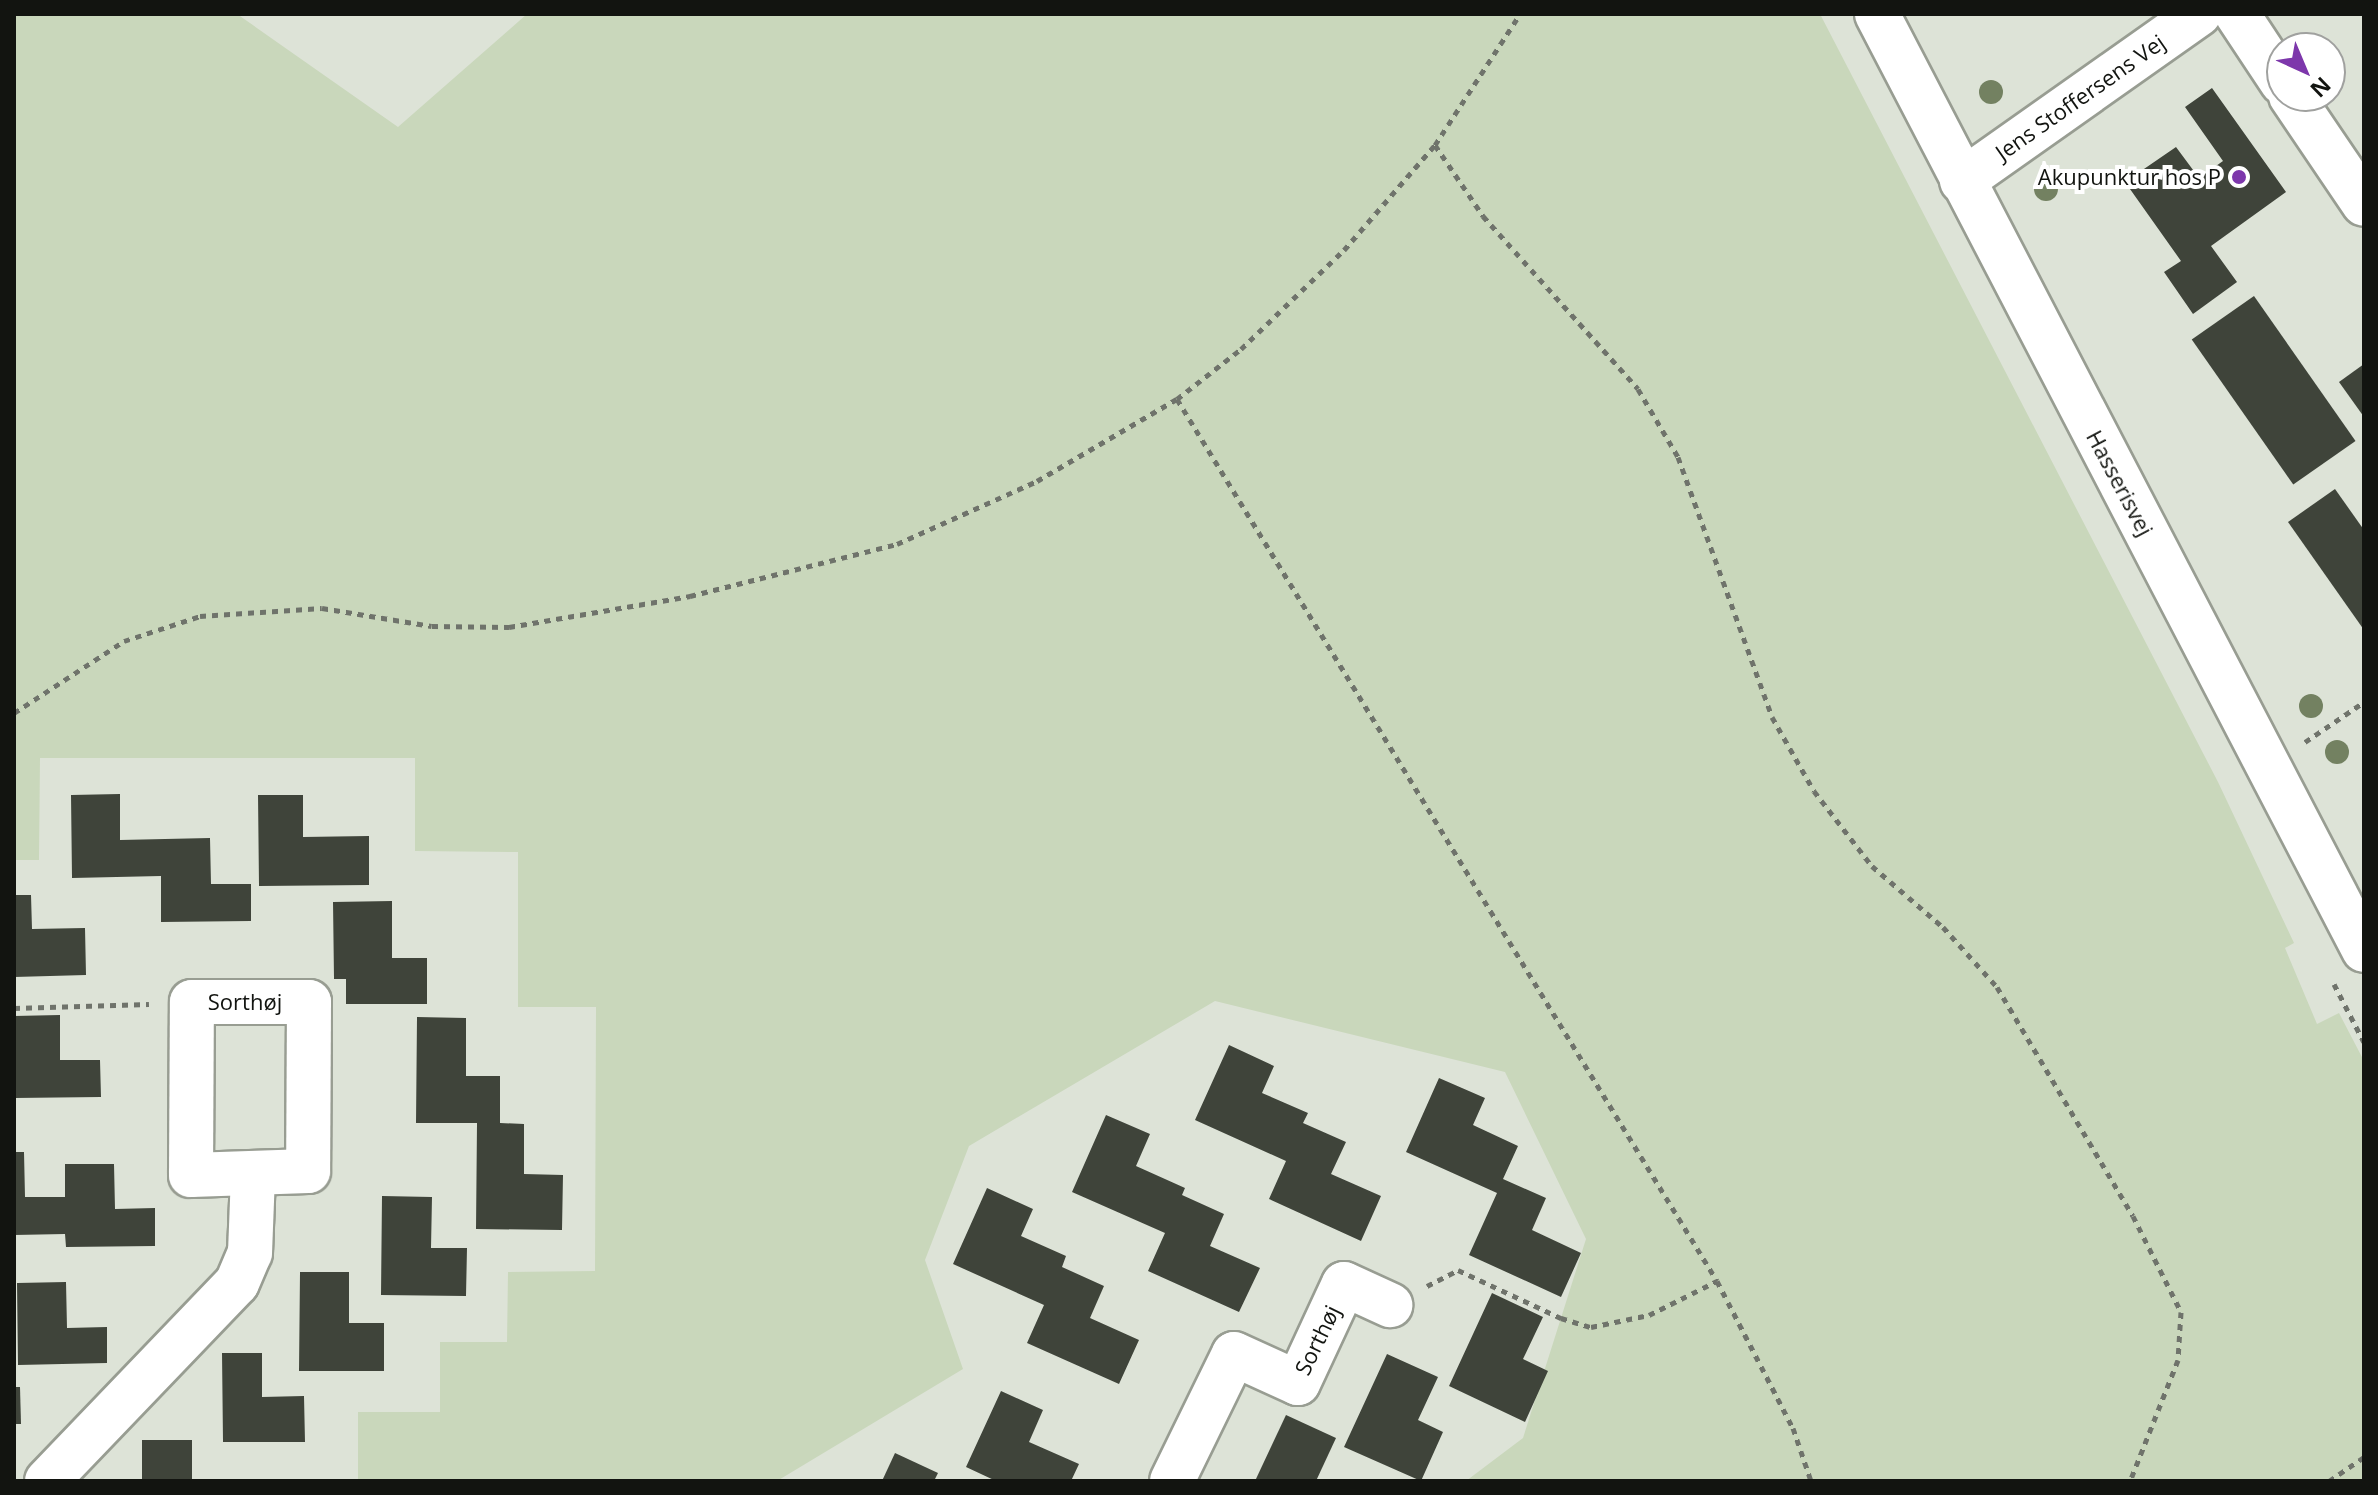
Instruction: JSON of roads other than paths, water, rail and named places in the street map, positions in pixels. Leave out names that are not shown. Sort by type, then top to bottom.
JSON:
[{"type":"street","name":"Hasserisvej","points":[[1877,14],[2364,950]]},
{"type":"street","name":"Jens Stoffersens Vej","points":[[1962,181],[2199,14]]},
{"type":"street","points":[[2237,14],[2266,58]]},
{"type":"street","points":[[2302,112],[2364,204]]},
{"type":"street","name":"Sorthøj","points":[[192,1002],[309,1002],[308,1171],[253,1174],[191,1175],[192,1002]]},
{"type":"street","points":[[47,1481],[237,1283],[250,1253],[253,1174]]},
{"type":"street","name":"Sorthøj","points":[[1172,1481],[1234,1354],[1298,1383],[1344,1284],[1390,1305]]},
{"type":"place","name":"Akupunktur hos P","points":[[2239,177]]}]
